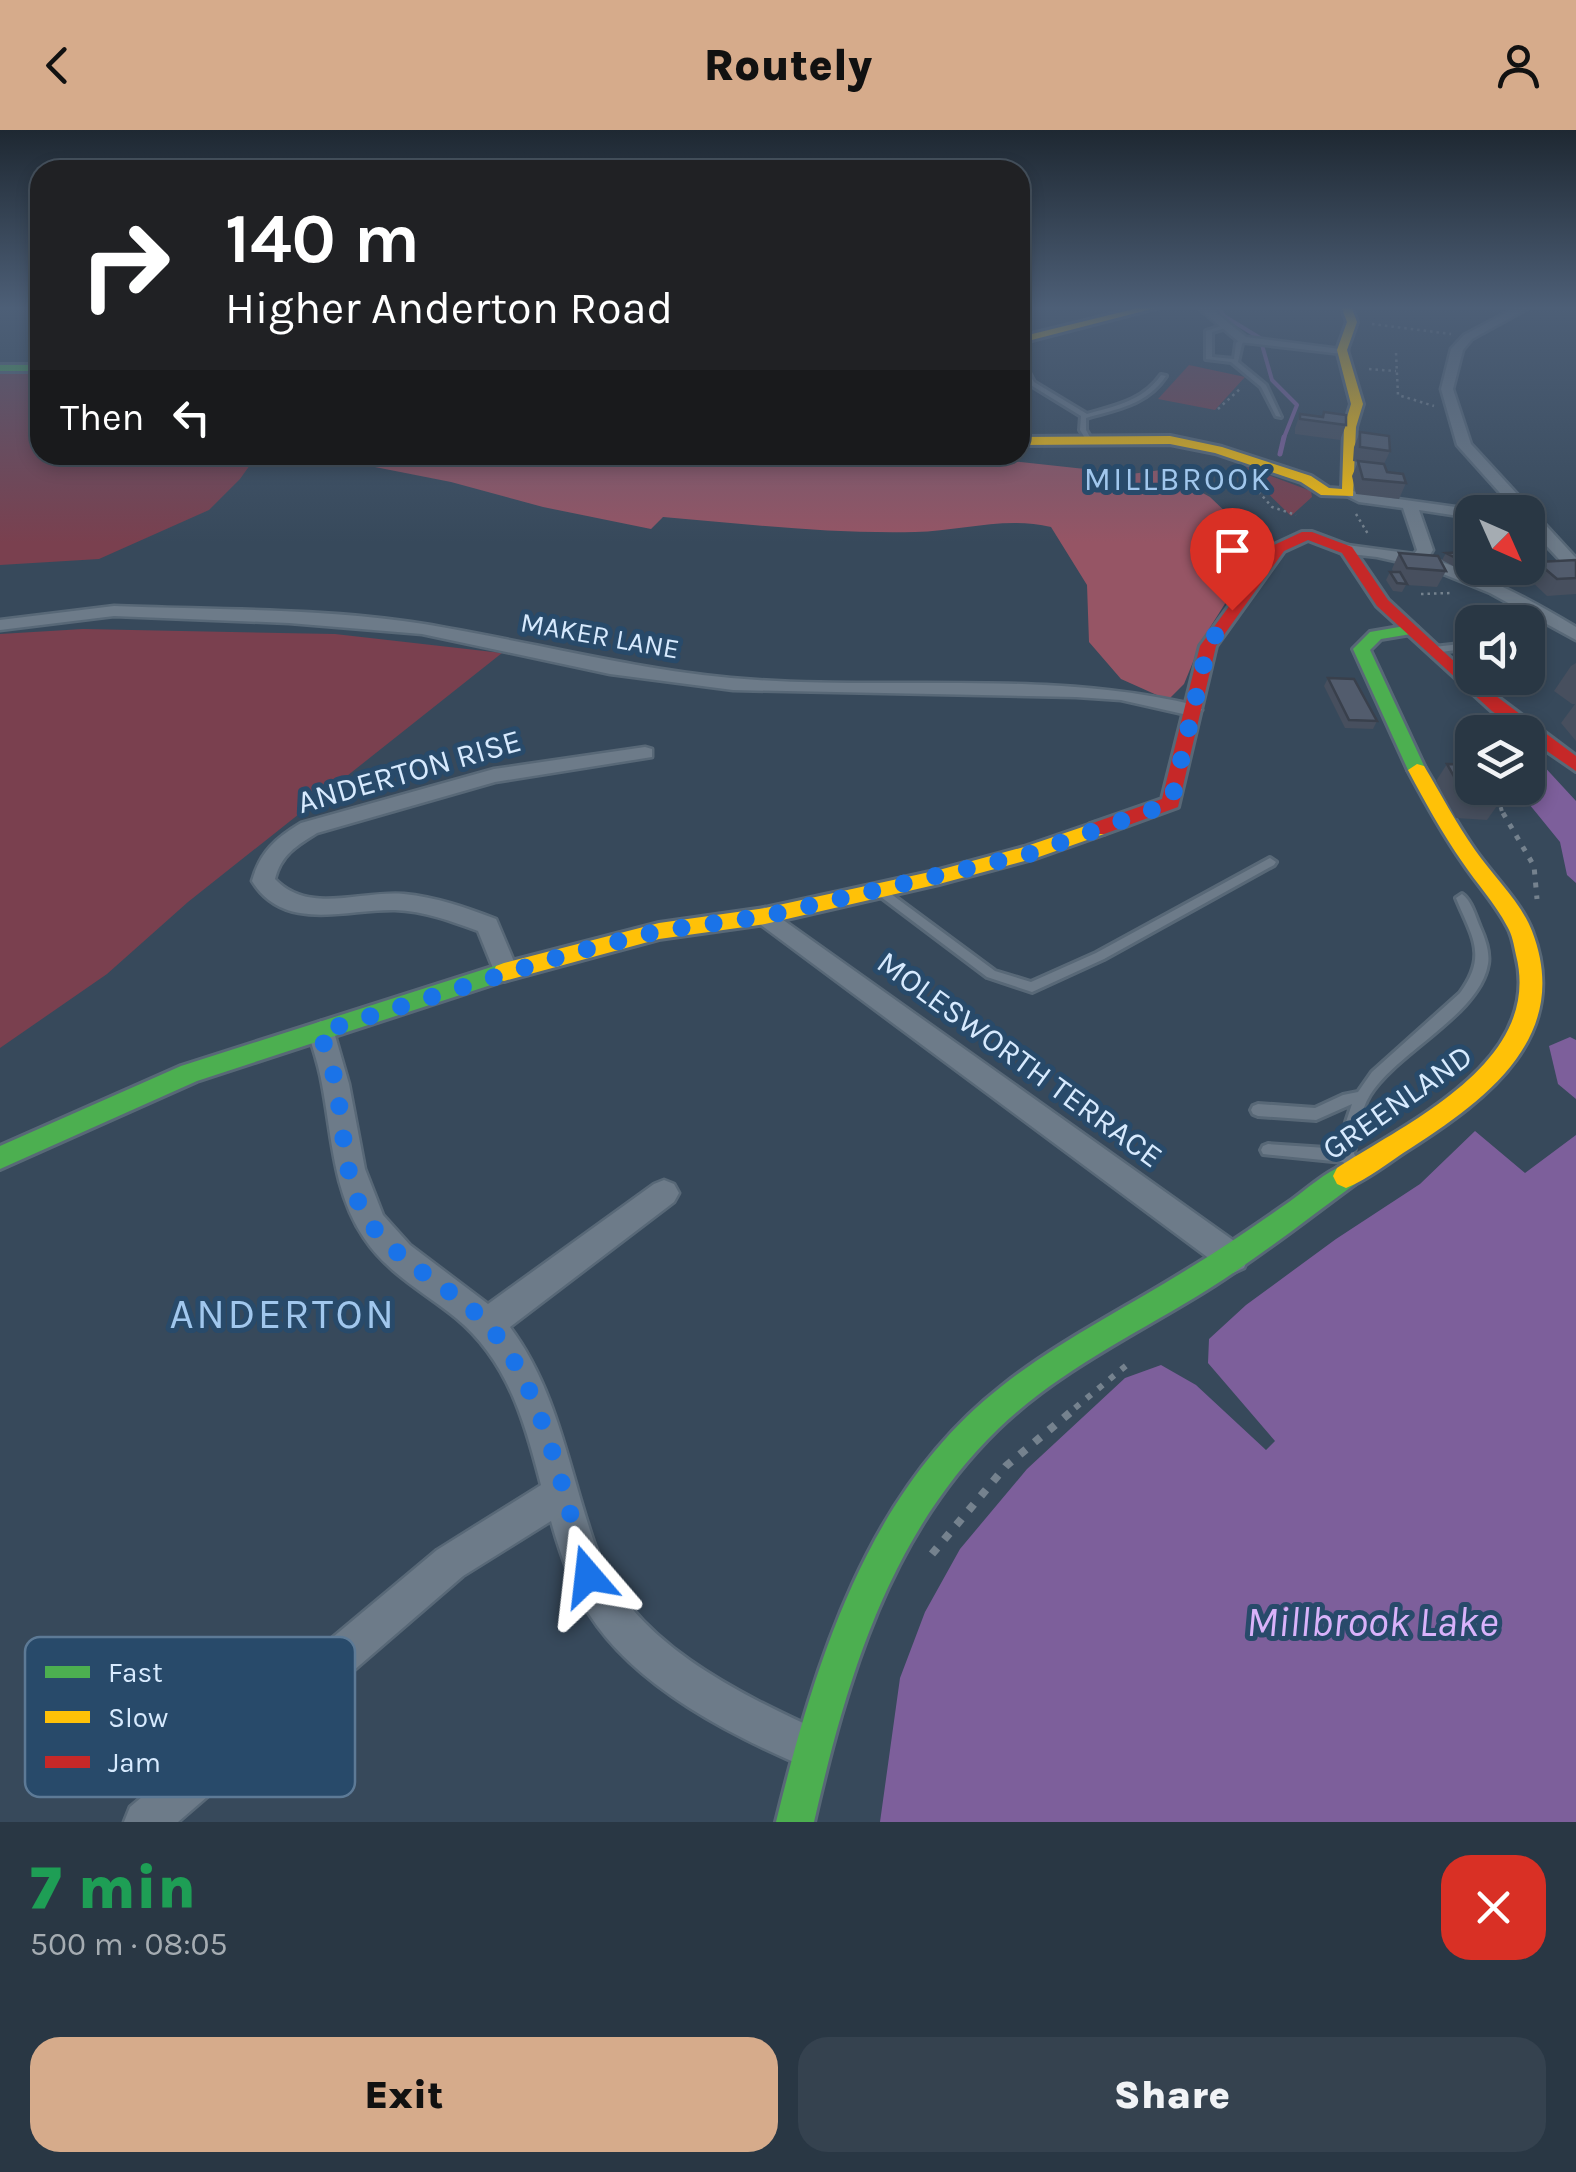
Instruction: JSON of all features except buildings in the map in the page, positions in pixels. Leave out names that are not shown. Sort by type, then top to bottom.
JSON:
[{"type":"street","points":[[0,1158],[190,1073],[506,971],[659,931],[766,916],[1029,854],[1171,803],[1208,646],[1279,548],[1344,494],[1350,428],[1358,404],[1352,385]]},
{"type":"street","points":[[1448,385],[1464,445],[1507,495]]},
{"type":"street","points":[[1030,442],[1149,438],[1193,444],[1344,494],[1455,512]]},
{"type":"street","points":[[1409,505],[1425,550],[1420,560]]},
{"type":"street","points":[[1308,527],[1347,550],[1382,602],[1410,630],[1539,740],[1576,765]]},
{"type":"street","points":[[1545,534],[1576,568]]},
{"type":"street","points":[[1548,537],[1576,539]]},
{"type":"street","points":[[1347,550],[1372,550],[1420,560],[1519,598],[1576,635]]},
{"type":"street","name":"MAKER LANE","points":[[0,624],[114,612],[288,618],[422,629],[610,668],[732,684],[1076,691],[1121,694],[1192,710]]},
{"type":"street","name":"GREENLAND","points":[[796,1822],[810,1748],[857,1620],[900,1524],[960,1446],[1014,1394],[1233,1258],[1353,1162],[1462,1101],[1514,1059],[1536,1027],[1540,1000],[1536,954],[1444,818],[1392,724],[1361,649],[1366,640],[1378,633],[1410,630]]},
{"type":"street","name":"ANDERTON RISE","points":[[506,971],[488,925],[444,909],[395,902],[290,906],[272,895],[263,881],[268,863],[284,843],[308,828],[351,815],[494,776],[645,753]]},
{"type":"street","name":"MOLESWORTH TERRACE","points":[[766,916],[1233,1258]]},
{"type":"street","points":[[320,1032],[336,1086],[347,1160],[364,1214],[386,1243],[457,1296],[487,1324],[508,1352],[535,1405],[588,1576],[618,1620],[684,1681],[748,1720],[810,1748]]},
{"type":"street","points":[[487,1324],[664,1194]]},
{"type":"street","points":[[355,1643],[450,1562],[562,1494]]},
{"type":"street","points":[[145,1822],[174,1797]]},
{"type":"lane","points":[[1034,385],[1086,416]]},
{"type":"lane","points":[[1090,442],[1081,421],[1086,416],[1128,404],[1157,385]]},
{"type":"lane","points":[[1263,385],[1278,416]]},
{"type":"lane","points":[[1434,650],[1455,648]]},
{"type":"lane","points":[[879,890],[991,974],[1032,987],[1100,956],[1270,862]]},
{"type":"lane","points":[[1268,1150],[1353,1162],[1350,1128],[1363,1096],[1378,1076],[1455,1003],[1482,968],[1481,950],[1462,898]]},
{"type":"lane","points":[[1258,1110],[1316,1114],[1363,1096]]},
{"type":"path","points":[[1397,385],[1398,395],[1418,398],[1423,404],[1451,407]]},
{"type":"path","points":[[1247,478],[1272,507],[1308,527]]},
{"type":"path","points":[[1344,494],[1370,537],[1372,550]]},
{"type":"shaded area","points":[[0,385],[30,385],[30,465],[250,465],[209,510],[99,559],[0,565]]},
{"type":"shaded area","points":[[1171,385],[1238,385],[1215,410],[1158,399]]},
{"type":"shaded area","points":[[1030,463],[1131,474],[1161,470],[1210,497],[1231,517],[1216,565],[1245,572],[1202,640],[1184,684],[1168,700],[1121,679],[1089,642],[1087,585],[1051,527],[1000,523],[915,532],[852,531],[663,517],[651,529],[543,507],[451,482],[365,465]]},
{"type":"shaded area","points":[[1238,464],[1311,491],[1312,497],[1291,516]]},
{"type":"shaded area","points":[[83,629],[335,634],[502,653],[188,902],[107,974],[0,1048],[0,634]]},
{"type":"water","points":[[1545,767],[1576,801],[1576,883],[1567,875],[1560,842],[1530,805],[1545,805]]},
{"type":"water","points":[[1570,1037],[1576,1040],[1576,1099],[1558,1084],[1549,1046]]},
{"type":"water","name":"Millbrook Lake","points":[[1475,1131],[1525,1173],[1576,1135],[1576,1822],[880,1822],[900,1678],[925,1612],[960,1549],[1027,1469],[1125,1378],[1161,1365],[1196,1385],[1266,1450],[1275,1441],[1208,1363],[1209,1339],[1246,1305],[1420,1184]]},
{"type":"waterway","points":[[1277,385],[1297,405],[1284,438]]},
{"type":"waterway","points":[[1280,454],[1284,438]]},
{"type":"traffic: fast","points":[[1411,630],[1376,635],[1361,649],[1417,770]]},
{"type":"traffic: fast","points":[[0,1158],[190,1073],[504,972]]},
{"type":"traffic: fast","points":[[795,1822],[823,1712],[861,1604],[915,1504],[949,1458],[988,1417],[1037,1378],[1216,1268],[1346,1176]]},
{"type":"traffic: slow","points":[[1030,441],[1170,440],[1218,450],[1306,479],[1326,492],[1348,493],[1350,427],[1357,404],[1352,385]]},
{"type":"traffic: slow","points":[[1346,1176],[1416,1132],[1485,1080],[1511,1049],[1528,1014],[1533,975],[1521,930],[1457,839],[1417,770]]},
{"type":"traffic: slow","points":[[504,972],[659,931],[765,916],[939,877],[1029,853],[1097,829]]},
{"type":"traffic: jam","points":[[1097,829],[1171,803],[1208,646],[1279,548],[1307,535],[1347,550],[1382,603],[1498,707],[1576,765]]},
{"type":"district","name":"MILLBROOK","points":[[1178,479]]},
{"type":"district","name":"ANDERTON","points":[[283,1313]]},
{"type":"route","points":[[588,1576],[535,1405],[508,1352],[487,1324],[457,1296],[386,1243],[364,1214],[347,1160],[336,1086],[320,1032],[506,971],[659,931],[766,916],[1029,854],[1171,803],[1208,646],[1232,610]]}]
